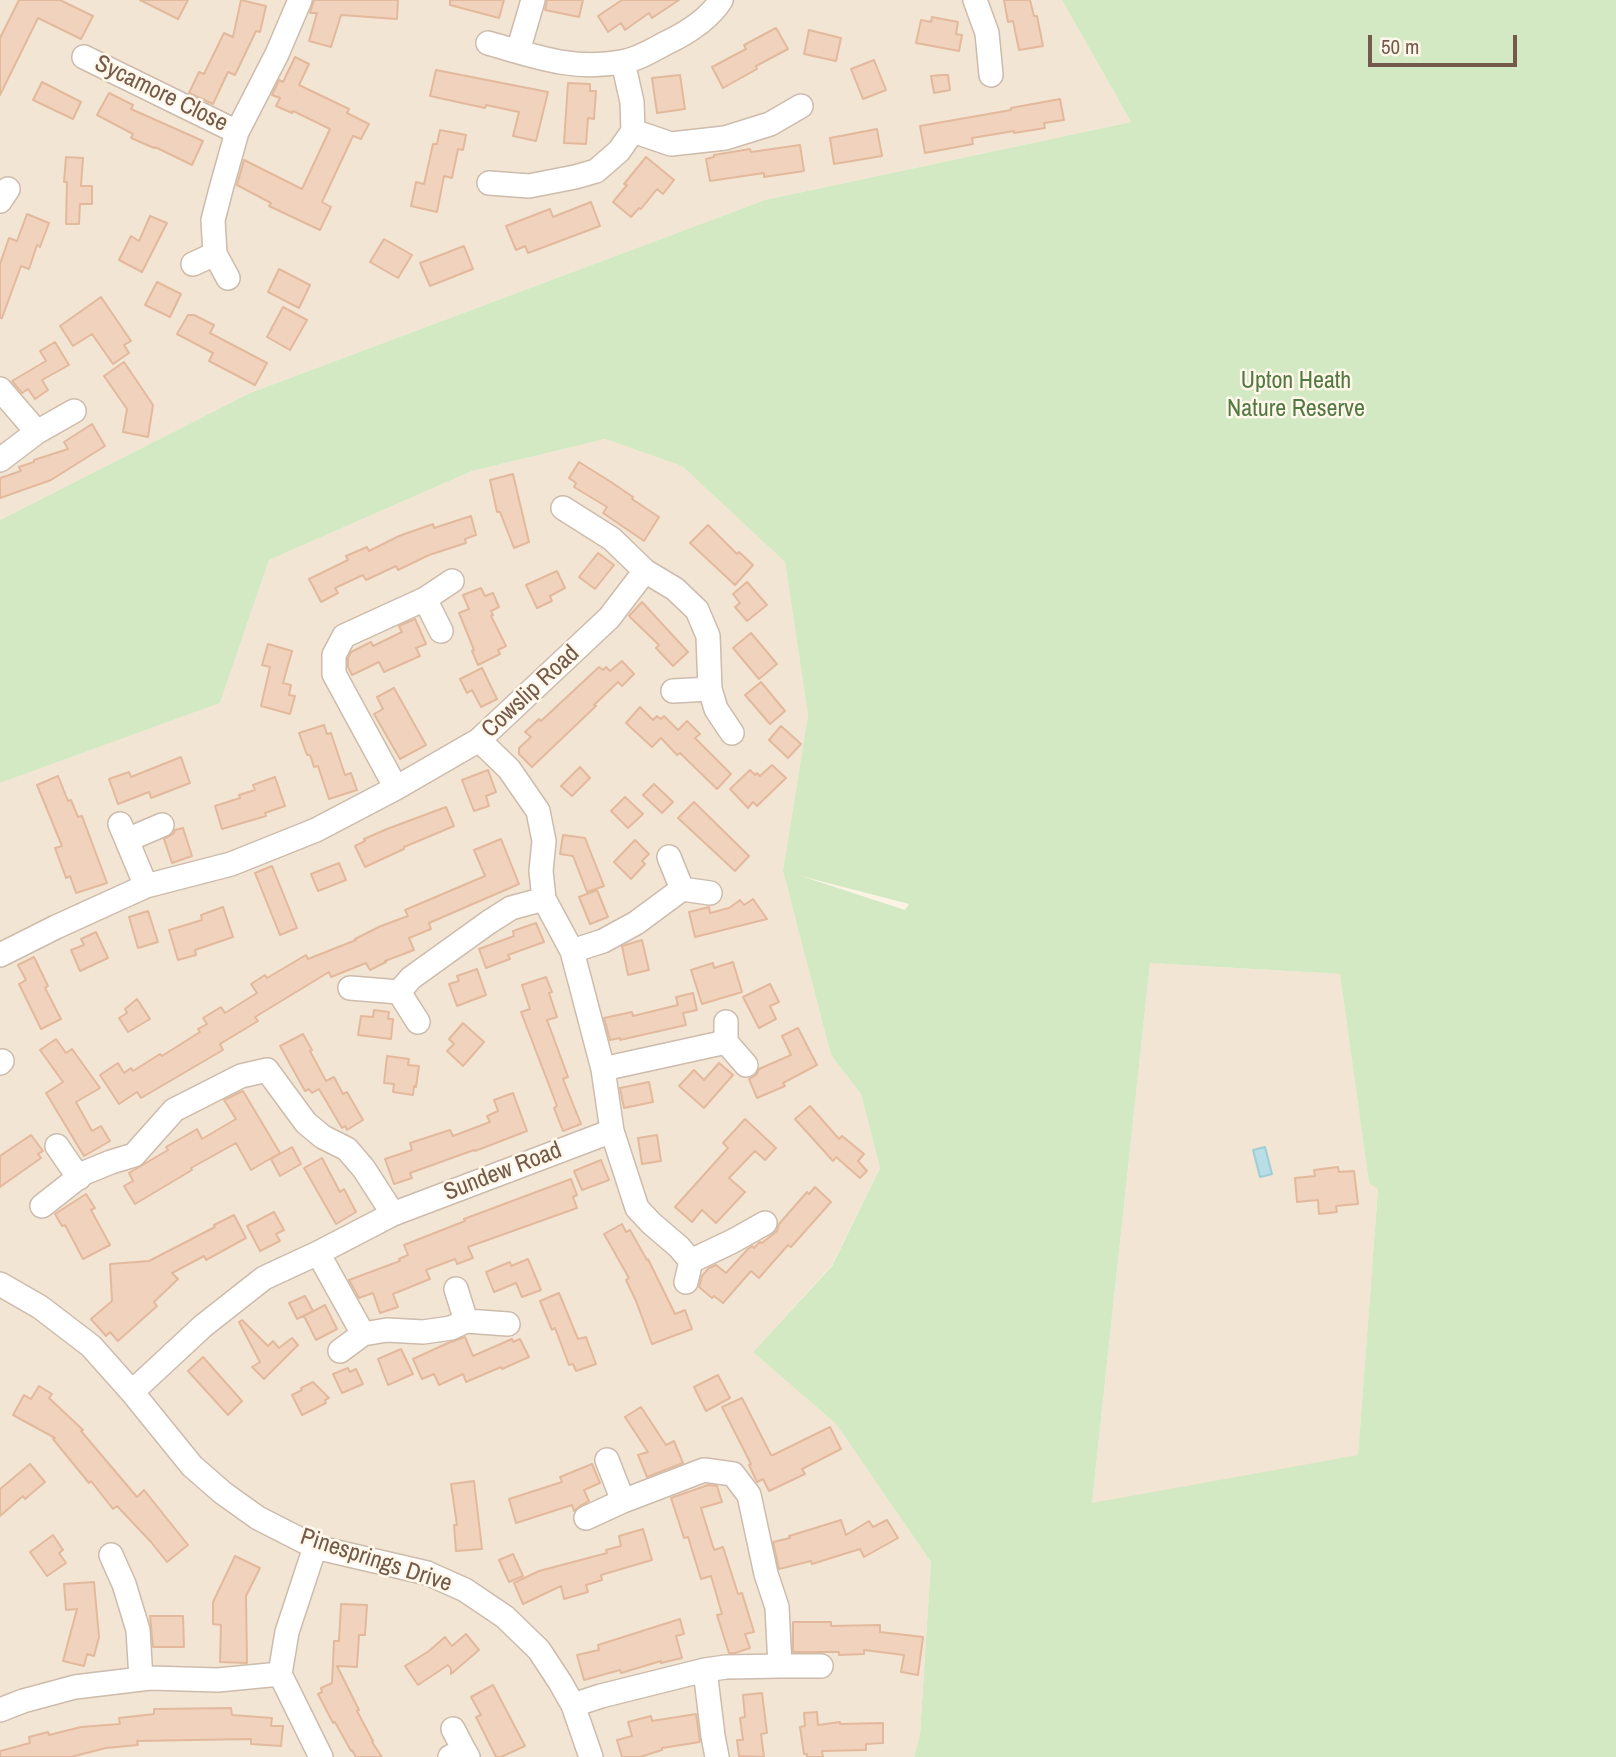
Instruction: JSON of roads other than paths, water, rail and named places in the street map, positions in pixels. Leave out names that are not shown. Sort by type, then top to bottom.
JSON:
[{"type":"street","name":"Sycamore Close","points":[[228,278],[215,254],[213,220],[237,132],[277,54],[300,0]]},
{"type":"street","points":[[518,51],[533,0]]},
{"type":"street","points":[[488,43],[548,61],[581,65],[623,62],[685,34],[716,8],[721,0]]},
{"type":"street","points":[[975,0],[987,33],[991,75]]},
{"type":"street","name":"Sycamore Close","points":[[84,57],[237,132]]},
{"type":"street","points":[[489,183],[529,186],[575,177],[596,171],[619,151],[633,131],[632,102],[623,62]]},
{"type":"street","points":[[633,131],[671,144],[724,138],[770,124],[801,106]]},
{"type":"street","points":[[193,264],[215,254]]},
{"type":"street","points":[[0,389],[37,432]]},
{"type":"street","points":[[0,460],[37,432],[74,411]]},
{"type":"street","points":[[563,508],[612,539],[645,571],[675,589],[697,610],[708,636],[709,689],[716,709],[732,733]]},
{"type":"street","name":"Cowslip Road","points":[[0,955],[146,886],[242,859],[316,830],[479,740],[609,618],[645,571]]},
{"type":"street","points":[[396,788],[334,674],[334,655],[344,636],[425,599],[452,581]]},
{"type":"street","points":[[425,599],[441,631]]},
{"type":"street","points":[[673,691],[709,689]]},
{"type":"street","points":[[479,740],[509,769],[538,811],[544,842],[541,871],[544,899],[572,951],[603,1069],[612,1131],[637,1208],[680,1247],[688,1271],[765,1223]]},
{"type":"street","points":[[146,886],[124,832],[162,825]]},
{"type":"street","points":[[669,857],[682,889]]},
{"type":"street","points":[[572,951],[603,941],[636,923],[682,889],[710,893]]},
{"type":"street","points":[[399,992],[411,978],[489,922],[511,908],[544,899]]},
{"type":"street","points":[[350,988],[399,992]]},
{"type":"street","points":[[399,992],[418,1022]]},
{"type":"street","points":[[603,1069],[726,1032],[746,1065]]},
{"type":"street","points":[[42,1206],[84,1173],[134,1154],[174,1110],[241,1076],[265,1060],[306,1123],[323,1137],[347,1149],[364,1169],[393,1214]]},
{"type":"street","name":"Sundew Road","points":[[132,1392],[203,1326],[264,1278],[393,1214],[612,1131]]},
{"type":"street","points":[[57,1146],[79,1178]]},
{"type":"street","points":[[318,1253],[363,1334]]},
{"type":"street","name":"Pinesprings Drive","points":[[0,1284],[40,1307],[91,1346],[192,1466],[258,1518],[315,1547],[427,1573],[465,1590],[505,1617],[538,1650],[560,1682],[573,1705],[591,1757]]},
{"type":"street","points":[[456,1289],[466,1321]]},
{"type":"street","points":[[340,1351],[363,1334],[387,1330],[432,1331],[451,1328],[466,1321],[509,1324]]},
{"type":"street","points":[[607,1460],[623,1501]]},
{"type":"street","points":[[586,1518],[704,1470],[733,1474],[749,1496],[766,1574],[777,1607],[780,1666]]},
{"type":"street","points":[[315,1547],[287,1632],[281,1674],[321,1757]]},
{"type":"street","points":[[111,1555],[124,1584],[138,1630],[141,1679]]},
{"type":"street","points":[[573,1705],[705,1670],[726,1667],[821,1666]]},
{"type":"street","points":[[705,1670],[717,1757]]},
{"type":"street","points":[[0,1710],[75,1687],[150,1678],[218,1680],[281,1674]]},
{"type":"street","points":[[453,1728],[461,1755]]},
{"type":"water","points":[[1265,1147],[1272,1174],[1260,1177],[1253,1150]]},
{"type":"park label","name":"Upton Heath Nature Reserve","points":[[1296,396]]}]
